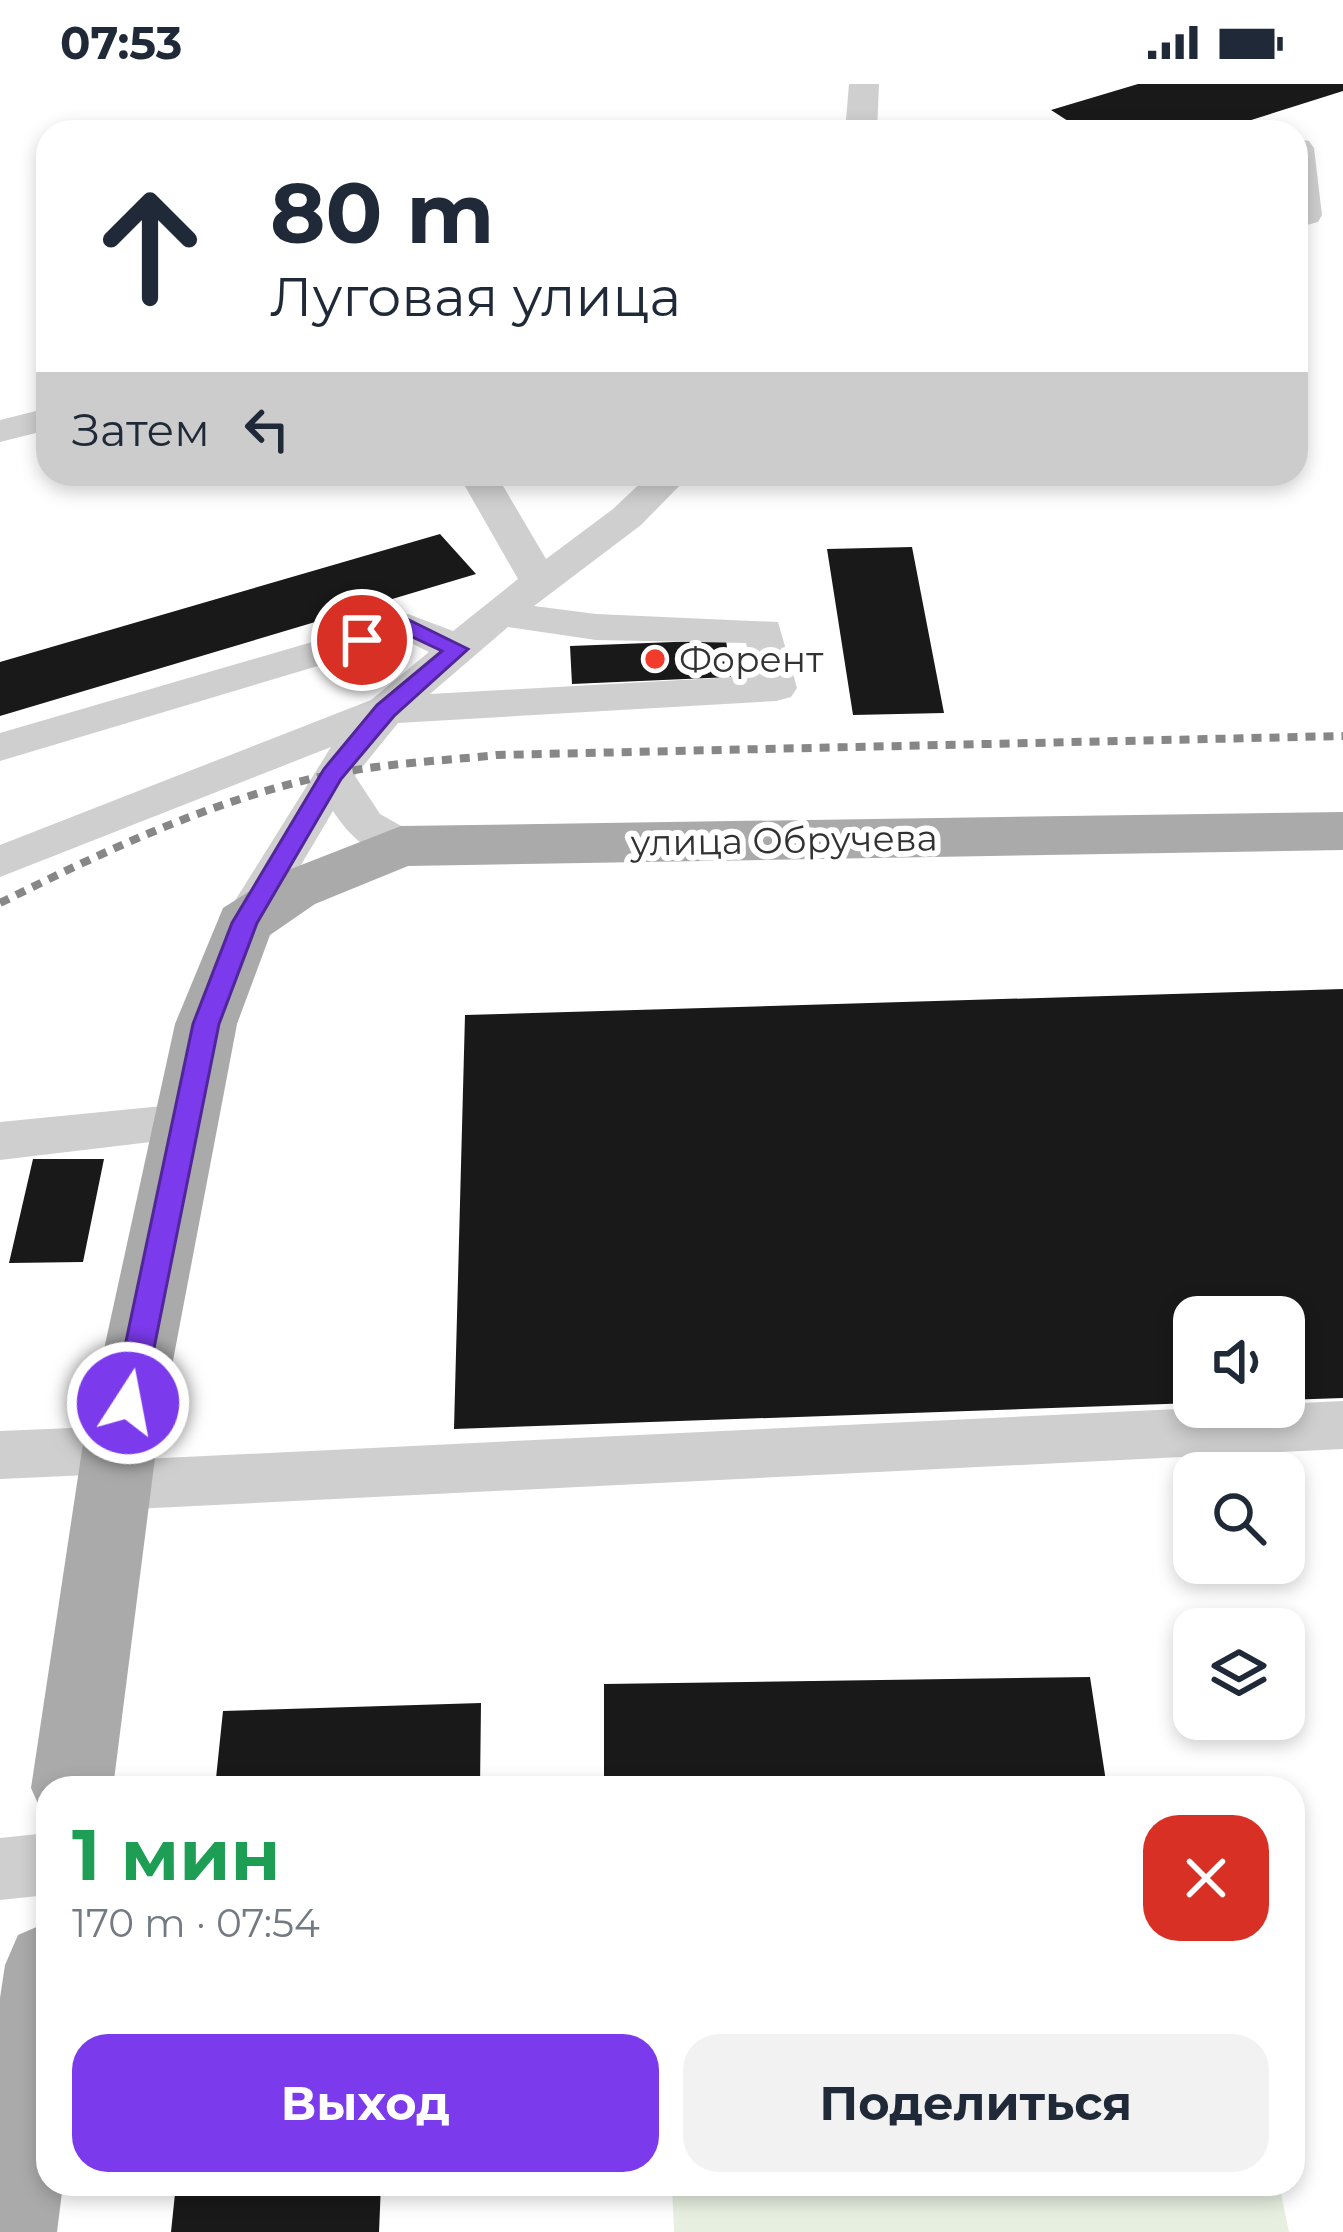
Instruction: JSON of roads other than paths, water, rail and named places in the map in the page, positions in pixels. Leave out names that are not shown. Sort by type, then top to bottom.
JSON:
[{"type":"main road","name":"улица Обручева","points":[[244,923],[294,890],[401,846],[1343,830]]},
{"type":"main road","points":[[74,1776],[116,1468],[183,1123],[206,1024],[244,923]]},
{"type":"main road","points":[[11,2232],[36,2052]]},
{"type":"street","points":[[862,120],[864,84]]},
{"type":"street","points":[[0,431],[36,422]]},
{"type":"street","points":[[485,486],[540,582]]},
{"type":"street","points":[[244,923],[332,775],[386,710],[659,486]]},
{"type":"street","points":[[0,862],[386,710],[776,688],[764,631],[596,627],[500,613]]},
{"type":"street","points":[[0,747],[407,626],[457,649]]},
{"type":"street","points":[[332,775],[364,825],[401,846]]},
{"type":"street","points":[[0,1141],[183,1123]]},
{"type":"street","points":[[0,1455],[116,1468],[1343,1426]]},
{"type":"street","points":[[0,1869],[36,1865]]},
{"type":"railway","points":[[0,903],[204,811],[289,784],[374,767],[497,755],[1343,736]]},
{"type":"place","name":"Форент","points":[[655,659]]}]
